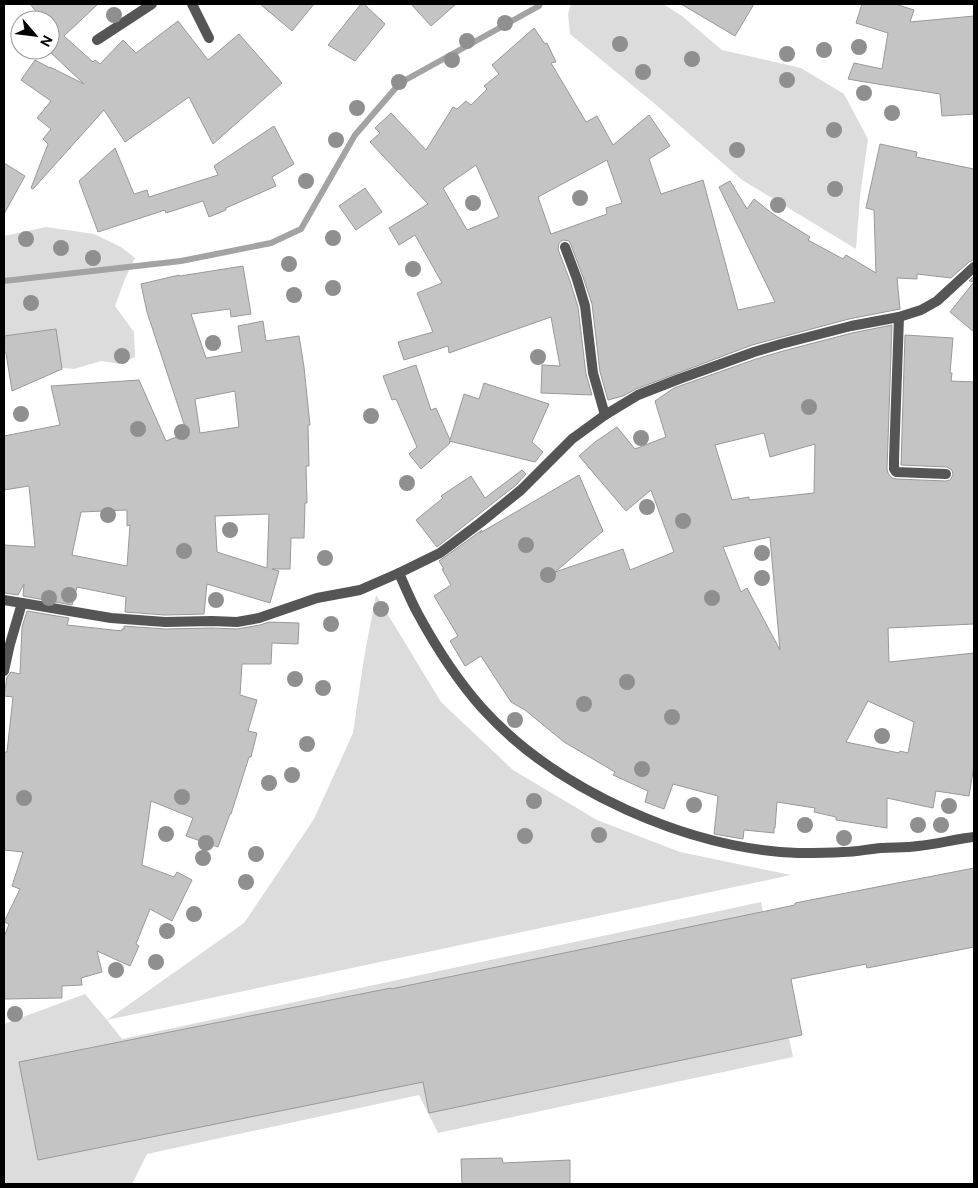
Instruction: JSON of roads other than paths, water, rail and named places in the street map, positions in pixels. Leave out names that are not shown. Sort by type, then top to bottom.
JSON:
[{"type":"street","points":[[97,40],[152,4]]},
{"type":"street","points":[[192,4],[209,38]]},
{"type":"street","points":[[565,247],[585,306],[593,373],[605,415]]},
{"type":"street","points":[[4,600],[111,618],[165,622],[237,622],[259,618],[317,598],[360,590],[440,552],[480,523],[520,490],[572,439],[605,415],[638,395],[754,352],[851,326],[899,317],[921,310],[937,301],[974,267]]},
{"type":"street","points":[[899,317],[894,469],[896,472],[946,474]]},
{"type":"street","points":[[399,573],[418,614],[437,646],[482,708],[502,728],[556,771],[626,810],[699,836],[753,849],[798,853],[844,852],[919,846],[974,837]]},
{"type":"street","points":[[4,670],[22,603]]},
{"type":"waterway","points":[[4,281],[181,261],[271,243],[301,229],[355,135],[400,83],[540,4]]}]
